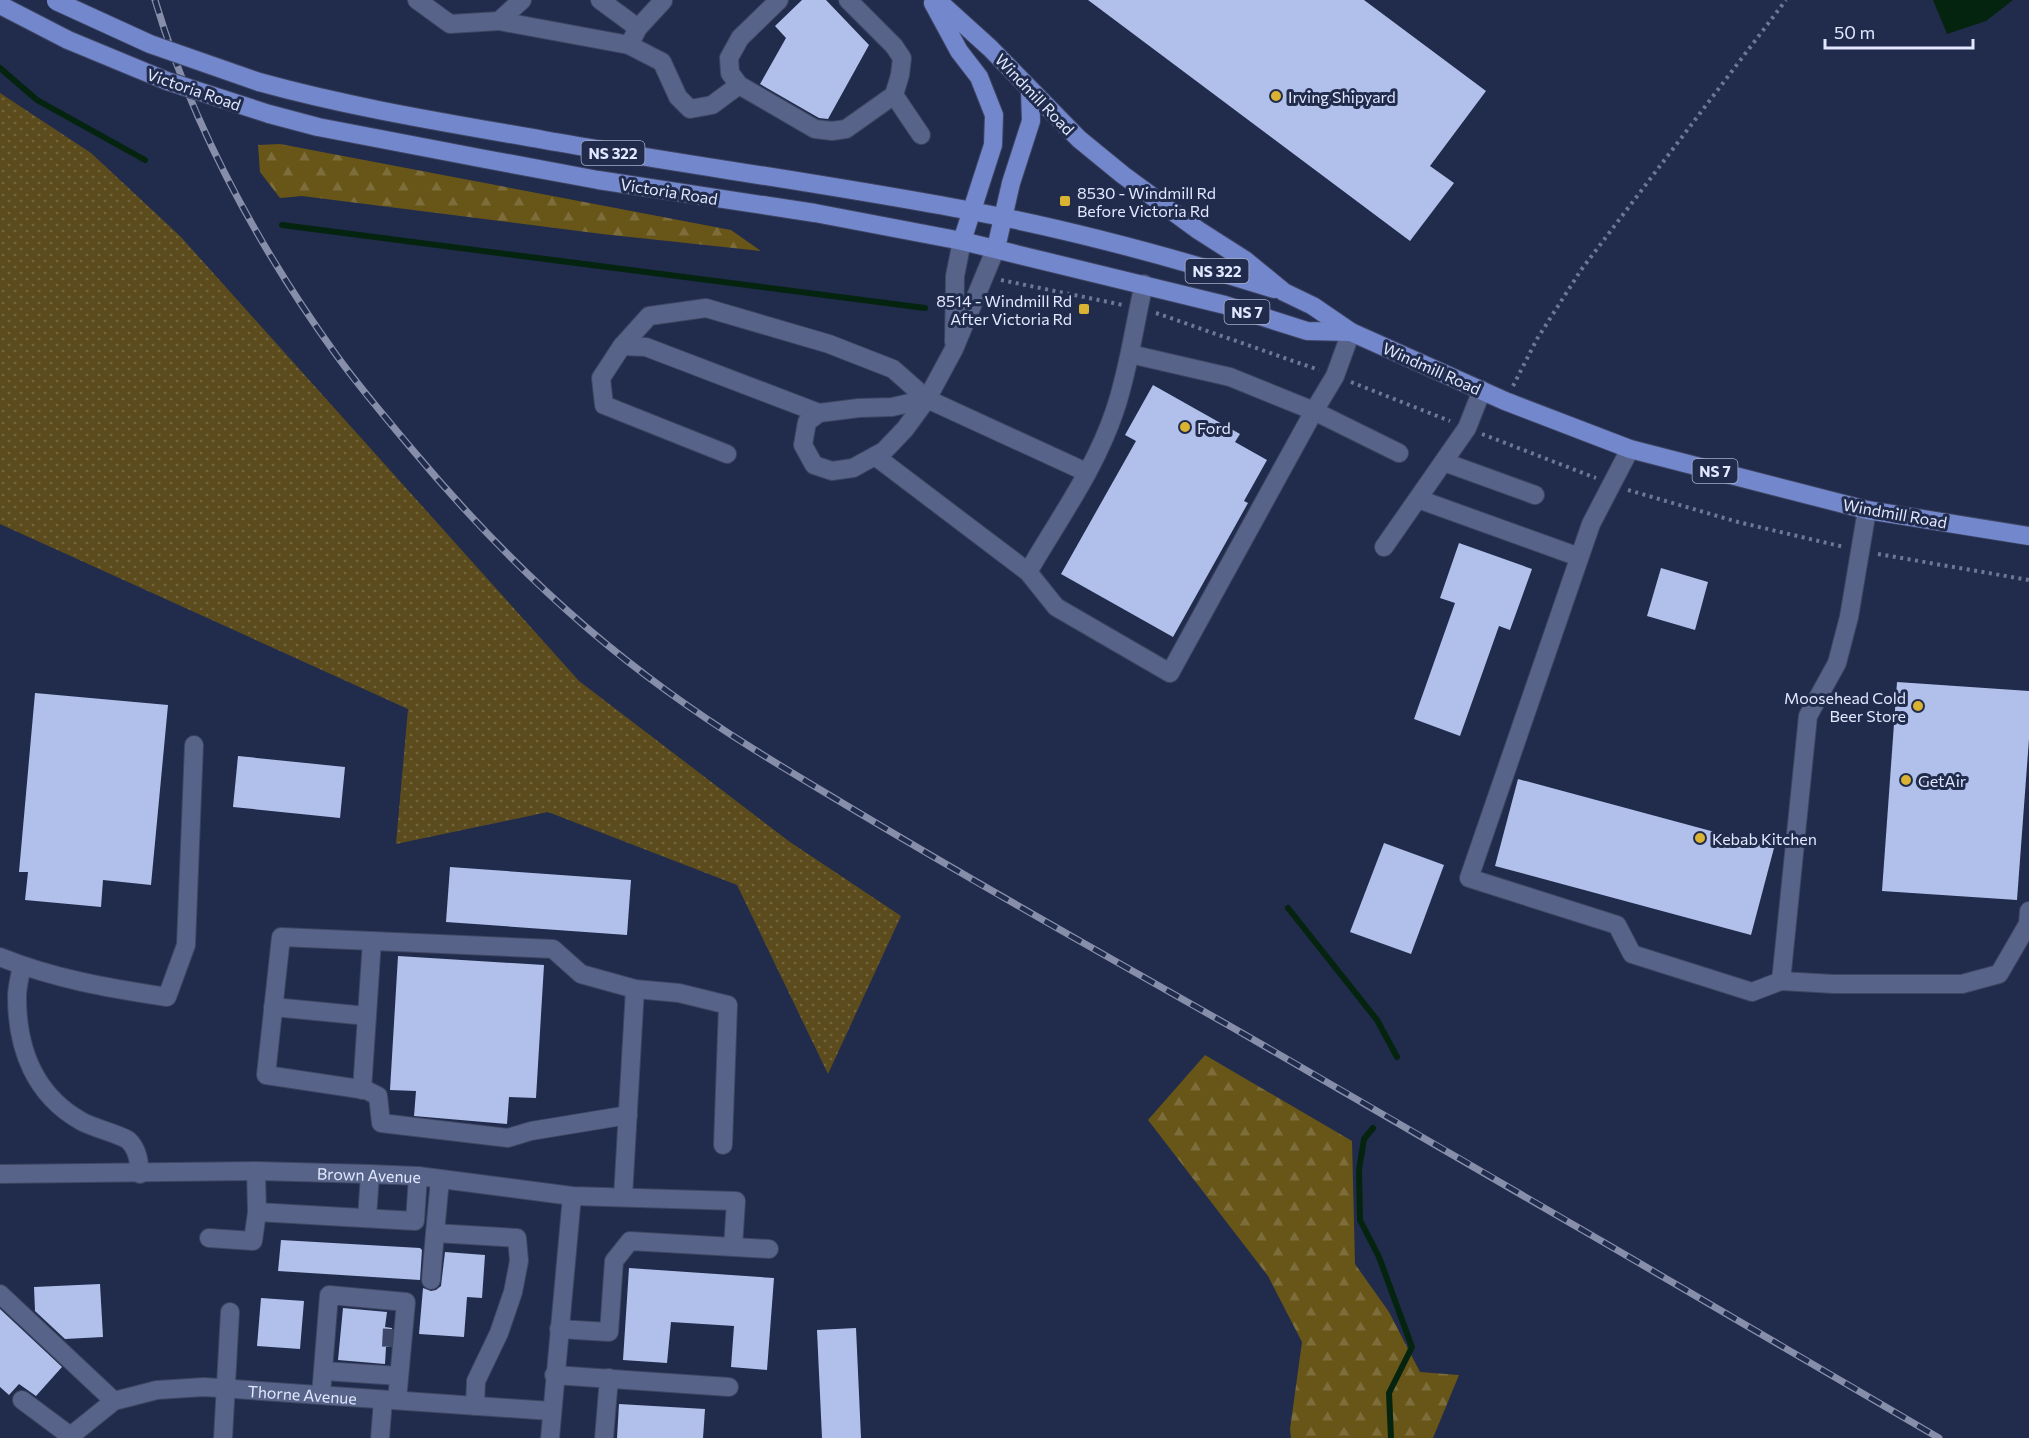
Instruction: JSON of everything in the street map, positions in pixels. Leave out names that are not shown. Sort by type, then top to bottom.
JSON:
[{"type":"main road","name":"Windmill Road","points":[[931,0],[959,51],[980,77],[994,115],[993,145],[962,240]]},
{"type":"main road","name":"Windmill Road","points":[[937,0],[990,48],[1079,139],[1123,175],[1198,230],[1245,260],[1284,292],[1313,306],[1351,332],[1505,401],[1630,449],[1867,510],[2029,536]]},
{"type":"main road","name":"Victoria Road","points":[[55,1],[150,44],[259,82],[318,99],[445,124],[1003,217],[1150,252],[1284,292]]},
{"type":"main road","name":"Victoria Road","points":[[0,5],[68,40],[167,81],[269,114],[318,127],[620,183],[815,213],[962,240],[1225,305],[1307,331],[1351,332]]},
{"type":"main road","points":[[996,248],[1011,183],[1030,121],[1030,90]]},
{"type":"street","points":[[417,0],[450,24],[499,21],[629,45],[662,62],[678,97],[690,109],[712,105],[739,85]]},
{"type":"street","points":[[499,21],[522,0]]},
{"type":"street","points":[[600,0],[638,28]]},
{"type":"street","points":[[629,45],[638,28],[667,0]]},
{"type":"street","points":[[778,0],[741,38],[729,58],[730,73],[739,85],[815,129],[832,131],[846,129],[894,95],[900,75],[902,58],[859,4]]},
{"type":"street","points":[[894,95],[921,135]]},
{"type":"street","points":[[954,350],[955,276],[962,240]]},
{"type":"street","points":[[927,399],[892,407],[859,408],[819,414],[807,422],[803,445],[814,465],[832,471],[853,468],[884,452],[905,429],[927,399],[954,350],[996,248]]},
{"type":"street","points":[[1028,572],[1096,457],[1115,411],[1130,354],[1144,284]]},
{"type":"street","points":[[728,454],[604,405],[601,378],[622,346],[649,316],[706,308],[829,344],[893,369],[927,399],[1086,472]]},
{"type":"street","points":[[875,456],[1028,572],[1056,607],[1170,674],[1335,376],[1351,332]]},
{"type":"street","points":[[622,346],[646,347],[819,414]]},
{"type":"street","points":[[1130,354],[1230,377],[1314,411],[1399,453]]},
{"type":"street","points":[[1384,547],[1467,428],[1482,390]]},
{"type":"street","points":[[1630,449],[1591,524],[1469,878],[1617,925],[1632,954],[1752,992],[1781,981],[1834,984],[1962,984],[1999,974],[2028,924],[2029,911]]},
{"type":"street","points":[[1444,462],[1534,495]]},
{"type":"street","points":[[1418,499],[1579,557]]},
{"type":"street","points":[[1781,981],[1808,716],[1837,663],[1849,617],[1867,510]]},
{"type":"street","points":[[0,957],[22,966],[81,983],[167,998],[186,945],[194,745]]},
{"type":"street","points":[[628,1115],[531,1131],[508,1138],[381,1123],[378,1096],[362,1090],[266,1076],[281,937],[553,949],[581,974],[635,989],[679,993],[728,1005],[723,1145]]},
{"type":"street","points":[[362,1090],[372,941]]},
{"type":"street","points":[[22,966],[16,995],[23,1043],[31,1069],[43,1089],[61,1107],[81,1121],[128,1140],[139,1156],[140,1174]]},
{"type":"street","points":[[623,1197],[635,989]]},
{"type":"street","points":[[273,1007],[367,1016]]},
{"type":"street","points":[[209,1238],[253,1241],[257,1212],[256,1171]]},
{"type":"street","name":"Brown Avenue","points":[[0,1174],[256,1171],[370,1174],[418,1176],[572,1196],[736,1201],[733,1247]]},
{"type":"street","points":[[367,1218],[370,1174]]},
{"type":"street","points":[[257,1212],[415,1221],[418,1176]]},
{"type":"street","points":[[431,1280],[440,1179]]},
{"type":"street","points":[[550,1438],[572,1196]]},
{"type":"street","points":[[435,1233],[517,1238],[519,1261],[513,1292],[499,1333],[476,1381],[475,1406]]},
{"type":"street","points":[[559,1329],[609,1332],[614,1261],[630,1242],[769,1249]]},
{"type":"street","points":[[0,1294],[114,1401]]},
{"type":"street","points":[[321,1395],[329,1295],[406,1302],[400,1372],[380,1438]]},
{"type":"street","points":[[223,1438],[230,1312]]},
{"type":"street","points":[[392,1328],[392,1323],[405,1312]]},
{"type":"street","points":[[391,1347],[391,1354],[400,1372]]},
{"type":"street","points":[[324,1371],[400,1372]]},
{"type":"street","points":[[554,1375],[729,1387]]},
{"type":"street","points":[[604,1438],[609,1378]]},
{"type":"street","name":"Thorne Avenue","points":[[69,1437],[114,1401],[157,1390],[204,1387],[551,1412]]},
{"type":"street","points":[[22,1400],[69,1437]]},
{"type":"path","points":[[1505,401],[1537,339],[1581,270],[1786,0]]},
{"type":"path","points":[[985,276],[1124,305]]},
{"type":"path","points":[[1146,309],[1335,376],[1611,484],[1738,522],[1860,550],[2029,580]]},
{"type":"shaded area","points":[[1933,0],[2013,0],[1986,21],[1947,34]]},
{"type":"shaded area","points":[[0,93],[91,153],[180,236],[579,681],[790,842],[901,916],[828,1074],[737,885],[548,812],[396,844],[408,709],[0,524]]},
{"type":"green space","points":[[280,144],[731,230],[761,251],[602,234],[302,196],[280,198],[260,172],[258,145]]},
{"type":"green space","points":[[1205,1055],[1352,1141],[1355,1264],[1389,1312],[1420,1372],[1459,1375],[1433,1438],[1291,1438],[1290,1429],[1302,1342],[1268,1276],[1148,1120]]},
{"type":"building","points":[[802,0],[826,0],[869,45],[828,119],[819,118],[760,84],[786,38],[775,26]]},
{"type":"building","points":[[1088,0],[1364,0],[1486,91],[1430,166],[1454,183],[1410,241]]},
{"type":"building","points":[[1153,385],[1240,434],[1235,442],[1267,460],[1244,501],[1248,503],[1173,637],[1061,574],[1136,441],[1125,435]]},
{"type":"building","points":[[1459,543],[1532,569],[1510,630],[1499,626],[1460,736],[1414,719],[1455,603],[1440,598]]},
{"type":"building","points":[[1661,568],[1708,582],[1695,630],[1647,616]]},
{"type":"building","points":[[1897,682],[2029,691],[2029,739],[2017,900],[1882,891]]},
{"type":"building","points":[[35,693],[168,705],[151,885],[103,880],[101,907],[25,900],[28,872],[19,872]]},
{"type":"building","points":[[238,756],[345,767],[340,818],[233,807]]},
{"type":"building","points":[[1518,779],[1774,848],[1751,935],[1495,866]]},
{"type":"building","points":[[1384,843],[1444,865],[1411,954],[1350,932]]},
{"type":"building","points":[[450,867],[631,880],[627,935],[446,922]]},
{"type":"building","points":[[398,956],[544,965],[536,1098],[509,1097],[507,1124],[414,1116],[416,1091],[390,1090]]},
{"type":"building","points":[[281,1240],[420,1248],[422,1250],[420,1280],[278,1271]]},
{"type":"building","points":[[445,1252],[485,1255],[482,1298],[467,1297],[464,1337],[419,1334],[423,1288],[431,1291],[441,1286]]},
{"type":"building","points":[[629,1268],[774,1278],[767,1370],[731,1367],[734,1326],[671,1322],[667,1363],[623,1360]]},
{"type":"building","points":[[100,1284],[103,1337],[65,1339],[35,1311],[34,1287]]},
{"type":"building","points":[[261,1298],[304,1301],[300,1349],[257,1346]]},
{"type":"building","points":[[343,1308],[387,1312],[385,1327],[392,1328],[391,1347],[386,1347],[385,1364],[338,1360]]},
{"type":"building","points":[[0,1309],[62,1367],[36,1396],[19,1384],[9,1395],[0,1387]]},
{"type":"building","points":[[856,1328],[861,1438],[822,1438],[817,1330]]},
{"type":"building","points":[[619,1404],[705,1409],[703,1438],[617,1438]]},
{"type":"waterway","points":[[0,68],[37,100],[145,160]]},
{"type":"waterway","points":[[282,225],[925,308]]},
{"type":"waterway","points":[[1288,908],[1377,1020],[1397,1057]]},
{"type":"waterway","points":[[1373,1128],[1364,1139],[1359,1170],[1360,1220],[1379,1257],[1412,1347],[1389,1393],[1391,1438]]},
{"type":"tunnel","points":[[391,1347],[392,1328]]},
{"type":"railway","points":[[155,0],[188,94],[231,185],[281,273],[337,356],[411,448],[469,515],[563,607],[631,664],[691,708],[790,772],[1939,1438]]},
{"type":"place","name":"Irving Shipyard","points":[[1276,96]]},
{"type":"place","name":"8530 - Windmill Rd Before Victoria Rd","points":[[1065,201]]},
{"type":"place","name":"8514 - Windmill Rd After Victoria Rd","points":[[1084,309]]},
{"type":"place","name":"Ford","points":[[1185,427]]},
{"type":"place","name":"Moosehead Cold Beer Store","points":[[1918,706]]},
{"type":"place","name":"GetAir","points":[[1906,780]]},
{"type":"place","name":"Kebab Kitchen","points":[[1700,838]]}]
